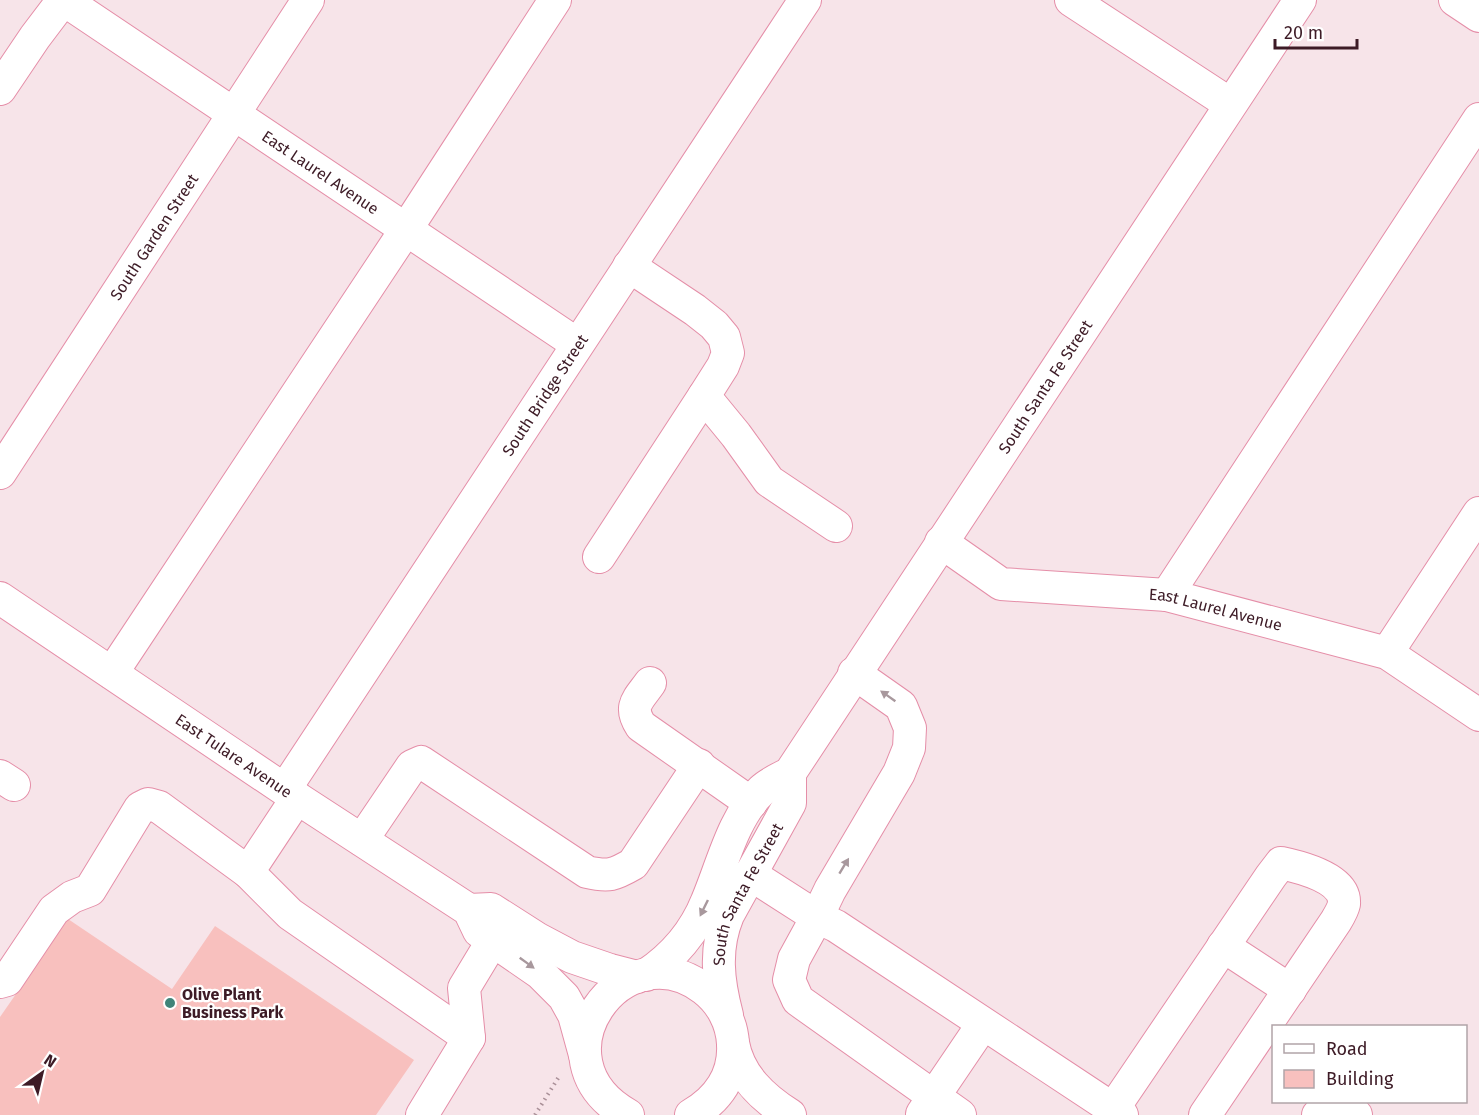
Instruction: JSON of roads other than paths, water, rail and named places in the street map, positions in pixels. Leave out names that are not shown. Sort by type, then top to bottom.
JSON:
[{"type":"street","points":[[0,88],[34,37],[63,0]]},
{"type":"street","name":"East Laurel Avenue","points":[[63,0],[577,344]]},
{"type":"street","name":"South Garden Street","points":[[0,473],[308,0]]},
{"type":"street","points":[[112,673],[555,0]]},
{"type":"street","name":"South Bridge Street","points":[[248,872],[291,794],[577,344],[805,0]]},
{"type":"street","points":[[1071,0],[1230,104]]},
{"type":"street","name":"South Santa Fe Street","points":[[578,1064],[588,1027],[600,1003],[620,985],[642,976],[679,947],[692,930],[707,902],[730,839],[752,804],[762,789],[789,773],[1300,0]]},
{"type":"street","points":[[1455,0],[1479,16]]},
{"type":"street","points":[[1167,595],[1479,119]]},
{"type":"street","points":[[599,557],[723,366],[728,353],[724,337],[714,325],[629,266]]},
{"type":"street","points":[[704,396],[769,481],[836,526]]},
{"type":"street","points":[[1387,653],[1479,513]]},
{"type":"street","name":"East Laurel Avenue","points":[[941,543],[1001,584],[1167,595],[1387,653],[1479,716]]},
{"type":"street","name":"East Tulare Avenue","points":[[2,604],[112,673],[291,794],[470,910],[479,931],[540,973],[564,997],[574,1015],[578,1064]]},
{"type":"street","points":[[854,672],[901,706],[910,728],[909,748],[899,773],[830,890],[794,959],[789,980],[798,1000],[927,1106],[960,1115]]},
{"type":"street","points":[[650,683],[634,706],[634,716],[641,726],[752,804]]},
{"type":"street","points":[[362,840],[412,766],[421,762],[587,872],[606,877],[633,864],[699,765]]},
{"type":"street","name":"South Santa Fe Street","points":[[731,1032],[719,978],[719,942],[728,915],[790,803],[789,773]]},
{"type":"street","points":[[0,982],[7,980],[54,909],[72,897],[90,890],[140,808],[148,804],[159,807],[248,872],[290,914],[469,1038]]},
{"type":"street","points":[[750,874],[817,917],[836,926],[1118,1112],[1223,946],[1281,863],[1303,867],[1328,879],[1340,890],[1344,904],[1336,921],[1205,1115]]},
{"type":"street","name":"East Tulare Avenue","points":[[470,910],[491,909],[537,939],[572,957],[610,970],[642,976],[664,974],[691,981],[713,997],[731,1032]]},
{"type":"street","points":[[422,1115],[469,1038],[464,988],[493,940]]},
{"type":"street","points":[[1223,946],[1290,990]]},
{"type":"street","points":[[927,1106],[982,1024]]},
{"type":"street","points":[[692,1115],[708,1104],[721,1090],[732,1063],[731,1032]]},
{"type":"street","points":[[731,1032],[738,1061],[753,1084],[770,1101],[790,1115]]},
{"type":"street","points":[[578,1064],[588,1094],[586,1115]]},
{"type":"street","points":[[578,1064],[610,1104],[628,1115]]},
{"type":"street","points":[[1318,1115],[1328,1105],[1345,1107],[1356,1115]]},
{"type":"place","name":"Olive Plant Business Park","points":[[170,1003]]}]
